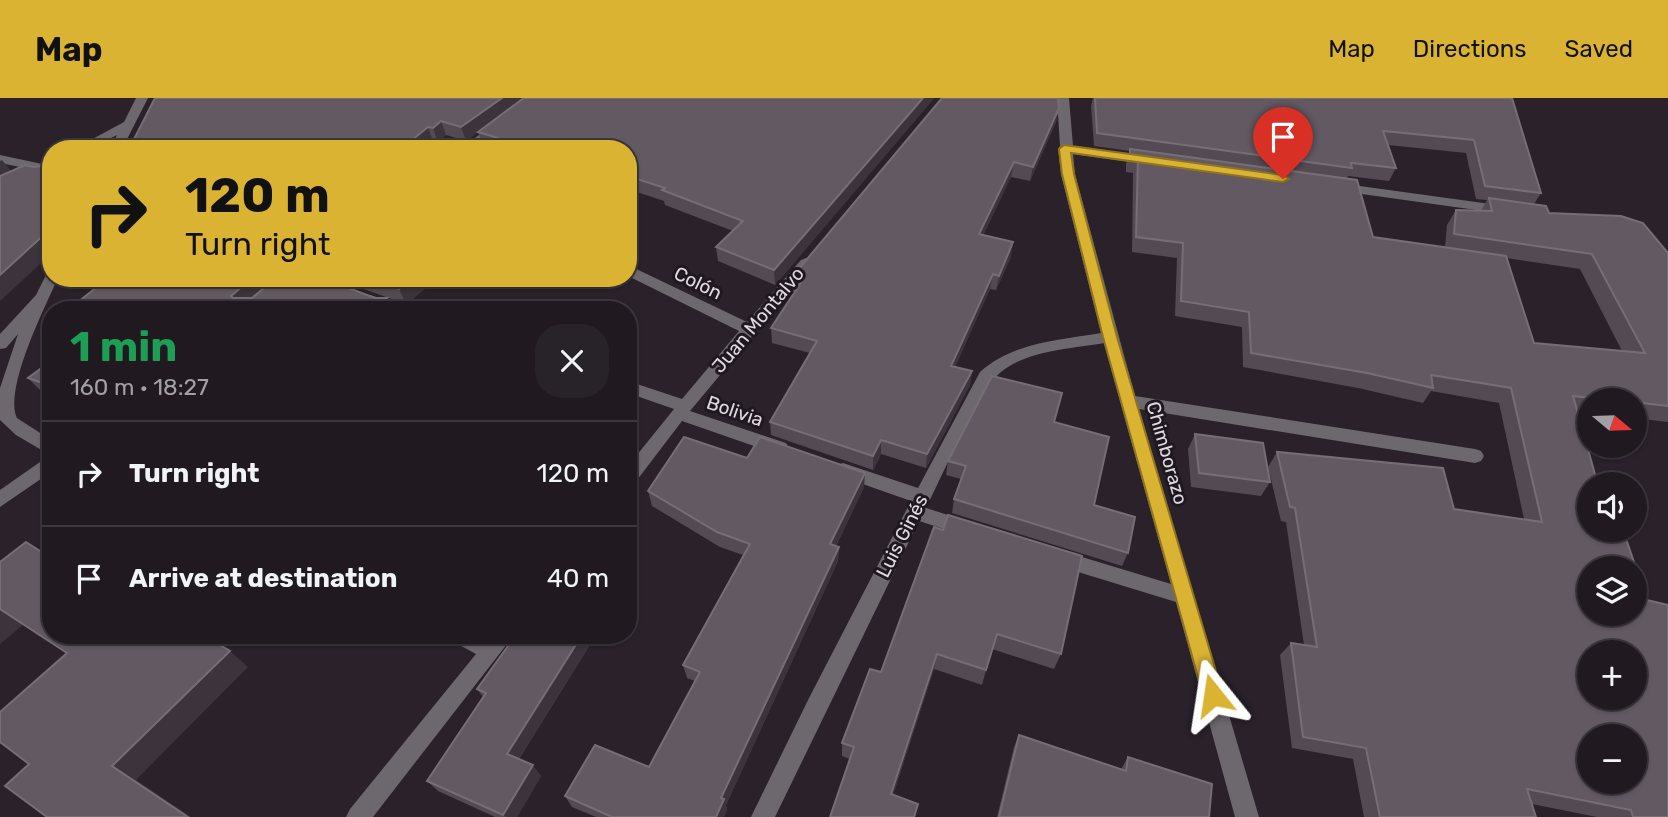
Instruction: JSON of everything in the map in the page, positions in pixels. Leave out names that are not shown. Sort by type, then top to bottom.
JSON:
[{"type":"street","points":[[121,140],[142,98]]},
{"type":"street","points":[[479,140],[537,98]]},
{"type":"street","name":"Chimborazo","points":[[1059,102],[1068,174],[1110,337],[1247,817]]},
{"type":"street","points":[[98,140],[129,124]]},
{"type":"street","points":[[1064,149],[1160,162]]},
{"type":"street","points":[[0,159],[42,165]]},
{"type":"street","points":[[0,189],[42,168]]},
{"type":"street","points":[[1324,185],[1515,211]]},
{"type":"street","name":"Juan Montalvo","points":[[637,468],[812,256]]},
{"type":"street","name":"Colón","points":[[637,274],[750,330]]},
{"type":"street","points":[[42,444],[14,425],[1,402],[8,367],[47,287]]},
{"type":"street","points":[[354,294],[374,301]]},
{"type":"street","points":[[0,344],[42,297]]},
{"type":"street","name":"Luis Ginés","points":[[763,817],[810,714],[993,367],[1017,356],[1110,337]]},
{"type":"street","name":"Bolivia","points":[[637,391],[794,453]]},
{"type":"street","points":[[1130,401],[1475,456]]},
{"type":"street","points":[[0,424],[42,445]]},
{"type":"street","points":[[820,462],[980,533]]},
{"type":"street","points":[[0,500],[42,469]]},
{"type":"street","points":[[1044,553],[1186,597]]},
{"type":"street","points":[[358,817],[496,644]]},
{"type":"building","points":[[155,98],[502,98],[461,127],[441,121],[433,128],[428,127],[412,140],[134,140]]},
{"type":"building","points":[[524,98],[923,98],[774,270],[716,247],[743,221],[637,179],[637,140],[505,140],[478,132]]},
{"type":"building","points":[[942,98],[1058,98],[1059,108],[1033,167],[1014,162],[979,234],[1013,242],[999,276],[993,274],[951,366],[972,371],[927,454],[881,440],[873,456],[770,422],[817,341],[771,328],[802,281],[792,277]]},
{"type":"building","points":[[1095,98],[1512,98],[1541,193],[1485,186],[1474,140],[1383,131],[1396,168],[1351,163],[1352,168],[1097,133]]},
{"type":"building","points":[[1130,149],[1357,180],[1373,237],[1506,256],[1534,343],[1645,353],[1592,254],[1454,234],[1456,210],[1492,211],[1489,198],[1546,206],[1549,213],[1621,216],[1643,223],[1668,253],[1668,406],[1647,404],[1647,388],[1577,388],[1577,396],[1573,396],[1577,410],[1577,458],[1590,458],[1594,472],[1577,472],[1577,542],[1627,542],[1632,556],[1577,556],[1577,626],[1647,626],[1647,600],[1668,605],[1668,817],[1633,817],[1631,810],[1527,789],[1536,817],[1380,817],[1366,748],[1303,737],[1291,643],[1317,647],[1295,508],[1290,507],[1277,452],[1443,468],[1454,509],[1542,522],[1511,388],[1431,375],[1433,388],[1367,373],[1251,353],[1249,312],[1181,301],[1183,243],[1136,237],[1138,158],[1130,157]]},
{"type":"building","points":[[25,165],[42,166],[42,236],[0,275],[0,176]]},
{"type":"building","points":[[97,287],[242,287],[231,296],[252,298],[265,287],[346,287],[375,298],[387,298],[383,301],[79,301]]},
{"type":"building","points":[[42,368],[42,383],[28,378]]},
{"type":"building","points":[[992,376],[1062,393],[1054,422],[1109,437],[1094,505],[1135,517],[1128,553],[954,499],[966,466],[948,461]]},
{"type":"building","points":[[1195,434],[1263,443],[1270,482],[1199,473]]},
{"type":"building","points":[[684,437],[747,458],[760,437],[865,473],[830,544],[839,547],[721,798],[724,799],[716,817],[612,817],[565,796],[595,745],[649,767],[700,672],[683,665],[750,544],[717,532],[648,491]]},
{"type":"building","points":[[948,515],[1082,556],[1061,654],[997,634],[986,670],[937,654],[891,794],[918,804],[914,817],[830,817],[854,747],[842,743],[870,669],[881,672],[934,527],[943,530]]},
{"type":"building","points":[[26,542],[42,552],[42,637],[0,609],[0,562]]},
{"type":"building","points":[[53,644],[218,644],[230,651],[112,766],[188,817],[47,817],[5,786],[29,764],[0,742],[0,712],[67,653]]},
{"type":"building","points":[[510,644],[576,644],[507,754],[533,765],[503,815],[427,781],[486,693],[477,689]]},
{"type":"building","points":[[1019,735],[1126,771],[1128,757],[1212,784],[1209,817],[999,817]]},
{"type":"route","points":[[1213,695],[1110,337],[1064,149],[1283,179]]}]
